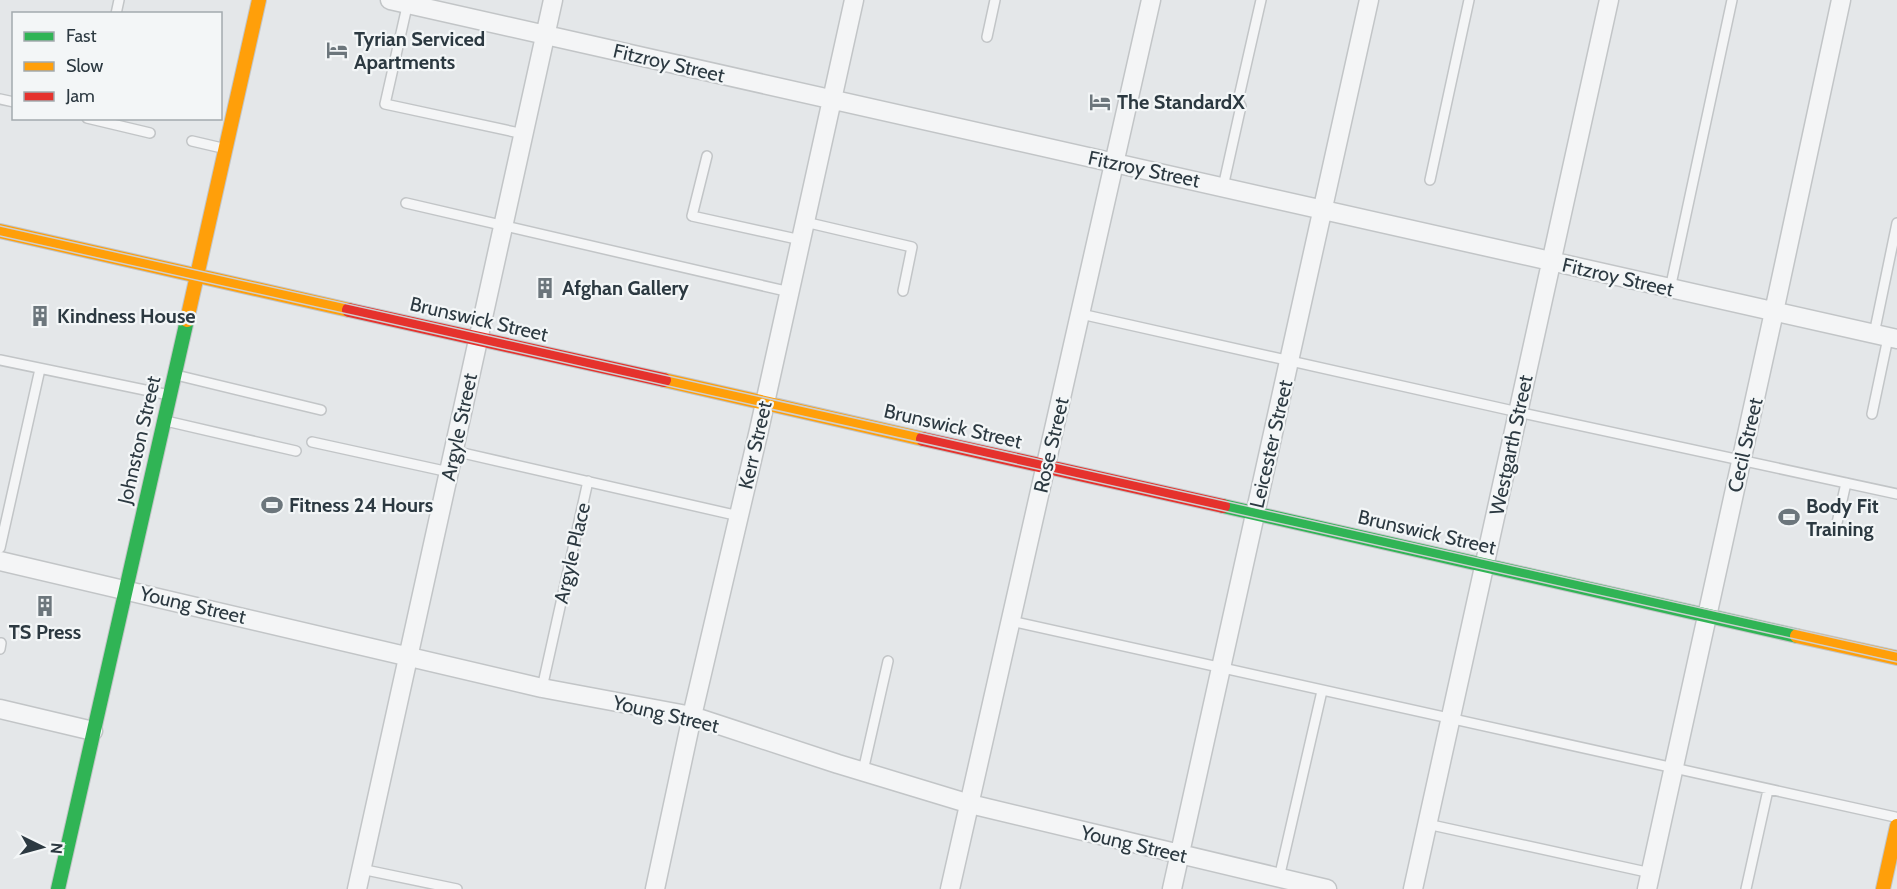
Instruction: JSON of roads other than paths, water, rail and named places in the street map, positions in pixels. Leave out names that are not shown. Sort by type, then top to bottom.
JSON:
[{"type":"main road","name":"Johnston Street","points":[[58,889],[259,0]]},
{"type":"main road","name":"Brunswick Street","points":[[0,231],[1897,658]]},
{"type":"main road","points":[[1883,889],[1897,826]]},
{"type":"street","name":"Argyle Street","points":[[357,889],[553,0]]},
{"type":"street","name":"Kerr Street","points":[[655,889],[854,0]]},
{"type":"street","name":"Rose Street","points":[[950,889],[1151,0]]},
{"type":"street","name":"Leicester Street","points":[[1172,889],[1369,0]]},
{"type":"street","name":"Westgarth Street","points":[[1413,889],[1609,0]]},
{"type":"street","name":"Cecil Street","points":[[1649,881],[1841,0]]},
{"type":"street","name":"Fitzroy Street","points":[[402,1],[1886,337]]},
{"type":"street","name":"Young Street","points":[[0,561],[542,688],[692,716],[970,804],[1327,889]]},
{"type":"street","points":[[0,709],[93,730]]},
{"type":"lane","points":[[987,37],[994,0]]},
{"type":"lane","points":[[1223,187],[1241,106],[1238,101],[1261,0]]},
{"type":"lane","points":[[1430,180],[1469,0]]},
{"type":"lane","points":[[1670,288],[1732,0]]},
{"type":"lane","points":[[402,1],[386,104],[522,143]]},
{"type":"lane","points":[[95,120],[150,133]]},
{"type":"lane","points":[[192,141],[225,148]]},
{"type":"lane","points":[[707,156],[692,216],[801,240]]},
{"type":"lane","points":[[406,203],[790,292]]},
{"type":"lane","points":[[805,222],[912,247],[903,291]]},
{"type":"lane","points":[[1872,414],[1886,337],[1897,223]]},
{"type":"lane","points":[[1081,314],[1897,494]]},
{"type":"lane","points":[[0,360],[169,395]]},
{"type":"lane","points":[[0,548],[40,369]]},
{"type":"lane","points":[[174,375],[321,410]]},
{"type":"lane","points":[[163,421],[296,451]]},
{"type":"lane","points":[[312,442],[449,471]]},
{"type":"lane","name":"Argyle Place","points":[[454,451],[588,481],[542,688]]},
{"type":"lane","points":[[588,481],[739,516]]},
{"type":"lane","points":[[1837,523],[1846,483]]},
{"type":"lane","points":[[1011,621],[1897,818]]},
{"type":"lane","points":[[863,771],[888,661]]},
{"type":"lane","points":[[1279,878],[1322,691]]},
{"type":"lane","points":[[1746,889],[1768,790]]},
{"type":"lane","points":[[1427,824],[1649,881]]},
{"type":"lane","points":[[361,868],[457,889]]},
{"type":"tram line","points":[[0,226],[1897,652]]},
{"type":"tram line","points":[[0,236],[1897,662]]},
{"type":"place","name":"Tyrian Serviced Apartments","points":[[337,50]]},
{"type":"place","name":"The StandardX","points":[[1100,102]]},
{"type":"place","name":"Afghan Gallery","points":[[545,288]]},
{"type":"place","name":"Kindness House","points":[[40,316]]},
{"type":"place","name":"Fitness 24 Hours","points":[[272,505]]},
{"type":"place","name":"Body Fit Training","points":[[1789,517]]},
{"type":"place","name":"TS Press","points":[[45,606]]}]
